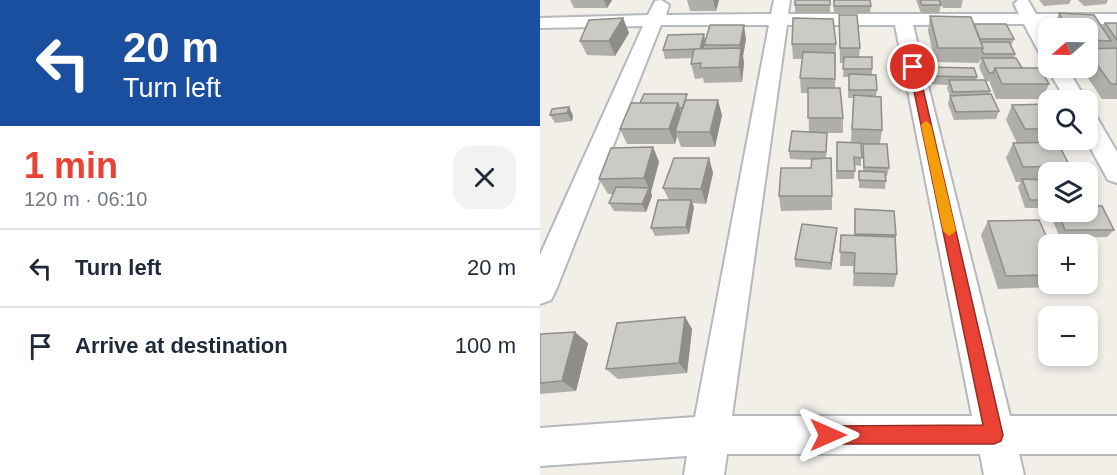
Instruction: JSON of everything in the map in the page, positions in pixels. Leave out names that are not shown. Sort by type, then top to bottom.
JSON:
[{"type":"street","points":[[1020,0],[1038,34]]},
{"type":"street","points":[[549,18],[659,10],[781,10],[903,21],[1117,19]]},
{"type":"street","points":[[540,290],[659,10]]},
{"type":"street","points":[[704,475],[781,10]]},
{"type":"street","points":[[903,21],[1004,475]]},
{"type":"street","points":[[1098,139],[1117,174]]},
{"type":"street","points":[[540,447],[709,435],[1117,435]]},
{"type":"building","points":[[795,0],[830,0],[830,5],[795,5]]},
{"type":"building","points":[[834,0],[870,0],[871,6],[834,6]]},
{"type":"building","points":[[920,0],[939,0],[941,5],[922,5]]},
{"type":"building","points":[[1059,13],[1094,15],[1096,18],[1062,18]]},
{"type":"building","points":[[839,15],[857,15],[860,48],[840,48]]},
{"type":"building","points":[[930,16],[971,17],[983,48],[938,48]]},
{"type":"building","points":[[623,18],[609,41],[580,41],[589,20]]},
{"type":"building","points":[[793,18],[833,19],[836,44],[792,44]]},
{"type":"building","points":[[1098,21],[1111,41],[1098,40]]},
{"type":"building","points":[[1105,23],[1117,23],[1117,40]]},
{"type":"building","points":[[974,24],[1006,24],[1014,39],[980,39]]},
{"type":"building","points":[[710,25],[744,25],[740,45],[704,45]]},
{"type":"building","points":[[704,34],[700,49],[663,50],[668,35]]},
{"type":"building","points":[[981,42],[1009,42],[1015,54],[984,54]]},
{"type":"building","points":[[741,48],[739,67],[700,68],[701,63],[691,64],[694,49]]},
{"type":"building","points":[[1117,48],[1117,84],[1111,84],[1098,66],[1098,49]]},
{"type":"building","points":[[803,52],[835,53],[835,79],[800,78]]},
{"type":"building","points":[[844,57],[872,57],[872,69],[843,69]]},
{"type":"building","points":[[982,58],[1016,58],[1022,68],[995,68],[993,73],[989,73]]},
{"type":"building","points":[[928,67],[974,68],[977,77],[929,76]]},
{"type":"building","points":[[995,68],[1038,68],[1038,78],[1046,78],[1049,84],[1002,84]]},
{"type":"building","points":[[849,74],[876,75],[877,90],[849,90]]},
{"type":"building","points":[[949,80],[985,80],[990,91],[953,92]]},
{"type":"building","points":[[808,88],[840,88],[843,118],[808,118]]},
{"type":"building","points":[[644,94],[687,94],[683,108],[679,108],[678,103],[640,103]]},
{"type":"building","points":[[991,94],[999,111],[956,112],[950,96]]},
{"type":"building","points":[[854,95],[881,97],[882,130],[852,129]]},
{"type":"building","points":[[685,100],[718,100],[710,132],[675,132]]},
{"type":"building","points":[[631,103],[678,103],[669,129],[620,129]]},
{"type":"building","points":[[1038,104],[1038,129],[1025,129],[1012,105]]},
{"type":"building","points":[[569,107],[567,113],[550,115],[552,109]]},
{"type":"building","points":[[792,131],[827,133],[826,152],[789,151]]},
{"type":"building","points":[[837,142],[861,143],[862,158],[854,157],[855,171],[837,171]]},
{"type":"building","points":[[1038,142],[1038,150],[1061,150],[1068,162],[1038,162],[1038,167],[1023,167],[1013,143]]},
{"type":"building","points":[[863,144],[887,144],[889,168],[864,167]]},
{"type":"building","points":[[653,147],[644,178],[599,179],[611,148]]},
{"type":"building","points":[[674,158],[709,158],[701,189],[663,188]]},
{"type":"building","points":[[831,158],[832,196],[779,196],[781,168],[811,168],[812,159]]},
{"type":"building","points":[[859,171],[885,172],[886,181],[859,180]]},
{"type":"building","points":[[1022,179],[1038,180],[1038,200],[1030,200]]},
{"type":"building","points":[[616,187],[649,188],[642,204],[609,203]]},
{"type":"building","points":[[658,200],[691,200],[686,227],[651,228]]},
{"type":"building","points":[[1098,206],[1102,206],[1114,230],[1065,230],[1062,222],[1098,222]]},
{"type":"building","points":[[855,209],[894,211],[896,235],[855,234]]},
{"type":"building","points":[[1038,220],[1040,222],[1045,234],[1038,234],[1038,275],[1006,276],[988,221]]},
{"type":"building","points":[[802,224],[837,228],[831,263],[795,259]]},
{"type":"building","points":[[841,235],[895,237],[897,274],[854,273],[855,253],[840,252]]},
{"type":"building","points":[[685,317],[679,363],[606,369],[617,323]]},
{"type":"building","points":[[575,332],[562,381],[540,383],[540,334]]},
{"type":"slow traffic","points":[[926,125],[949,231]]},
{"type":"route","points":[[828,435],[994,435],[913,67]]}]
